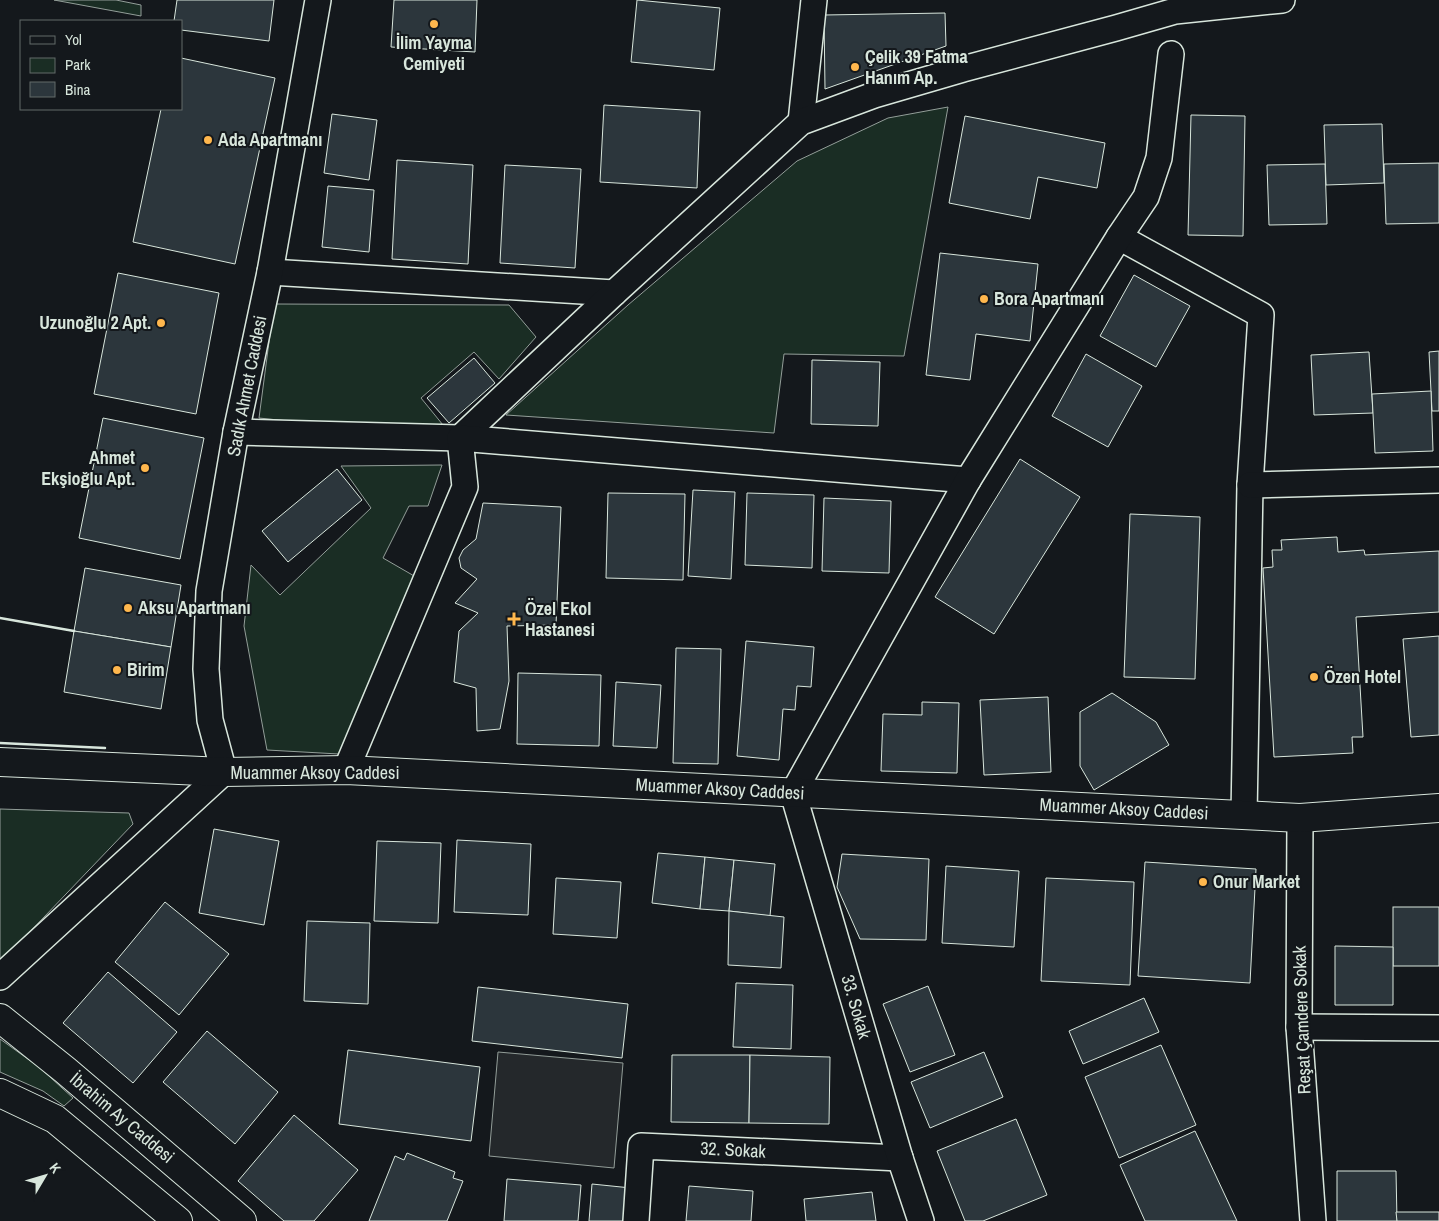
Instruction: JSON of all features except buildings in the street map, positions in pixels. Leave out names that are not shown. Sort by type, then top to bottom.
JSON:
[{"type":"main road","name":"Muammer Aksoy Caddesi","points":[[0,762],[224,772],[346,770],[1300,818],[1439,808]]},
{"type":"main road","name":"İbrahim Ay Caddesi","points":[[0,1018],[65,1070],[242,1221]]},
{"type":"main road","points":[[0,1093],[55,1119],[178,1221]]},
{"type":"street","name":"Sadık Ahmet Caddesi","points":[[224,772],[210,720],[206,669],[209,591],[236,432],[270,272],[318,0]]},
{"type":"street","points":[[801,122],[814,0]]},
{"type":"street","points":[[460,438],[614,293],[801,122],[874,95],[1116,28],[1173,4],[1282,0]]},
{"type":"street","points":[[794,793],[968,480],[1119,236],[1146,198],[1159,158],[1171,54]]},
{"type":"street","points":[[1119,236],[1261,315],[1250,485],[1244,815]]},
{"type":"street","points":[[270,272],[614,293]]},
{"type":"street","points":[[236,432],[460,438],[968,480]]},
{"type":"street","points":[[346,770],[465,487],[460,438]]},
{"type":"street","points":[[1250,485],[1439,480]]},
{"type":"street","points":[[0,977],[224,772]]},
{"type":"street","name":"33. Sokak","points":[[794,793],[900,1158],[921,1221]]},
{"type":"street","name":"Reşat Çamdere Sokak","points":[[1300,818],[1299,1027],[1313,1221]]},
{"type":"street","points":[[1299,1027],[1439,1028]]},
{"type":"street","name":"32. Sokak","points":[[636,1221],[641,1146],[900,1158]]},
{"type":"green space","points":[[54,0],[116,0],[141,5],[141,16]]},
{"type":"green space","points":[[948,107],[904,356],[784,354],[774,433],[506,415],[628,305],[797,161],[888,118]]},
{"type":"green space","points":[[274,304],[509,305],[536,337],[499,379],[474,352],[421,398],[443,425],[434,436],[259,418]]},
{"type":"green space","points":[[442,465],[428,506],[409,506],[383,558],[428,584],[357,755],[267,750],[244,626],[251,565],[280,595],[371,508],[341,466]]},
{"type":"green space","points":[[0,809],[129,813],[133,824],[0,963]]},
{"type":"green space","points":[[0,1039],[39,1067],[73,1098],[64,1106],[43,1091],[0,1072]]},
{"type":"shaded area","points":[[498,1052],[623,1063],[614,1168],[489,1156]]},
{"type":"wall","points":[[0,618],[74,631]]},
{"type":"wall","points":[[0,743],[105,748]]},
{"type":"place","name":"İlim Yayma Cemiyeti","points":[[434,24]]},
{"type":"place","name":"Çelik 39 Fatma Hanım Ap.","points":[[855,67]]},
{"type":"place","name":"Ada Apartmanı","points":[[208,140]]},
{"type":"place","name":"Bora Apartmanı","points":[[984,299]]},
{"type":"place","name":"Uzunoğlu 2 Apt.","points":[[161,323]]},
{"type":"place","name":"Ahmet Ekşioğlu Apt.","points":[[145,468]]},
{"type":"place","name":"Aksu Apartmanı","points":[[128,608]]},
{"type":"place","name":"Özel Ekol Hastanesi","points":[[514,619]]},
{"type":"place","name":"Birim","points":[[117,670]]},
{"type":"place","name":"Özen Hotel","points":[[1314,677]]},
{"type":"place","name":"Onur Market","points":[[1203,882]]}]
